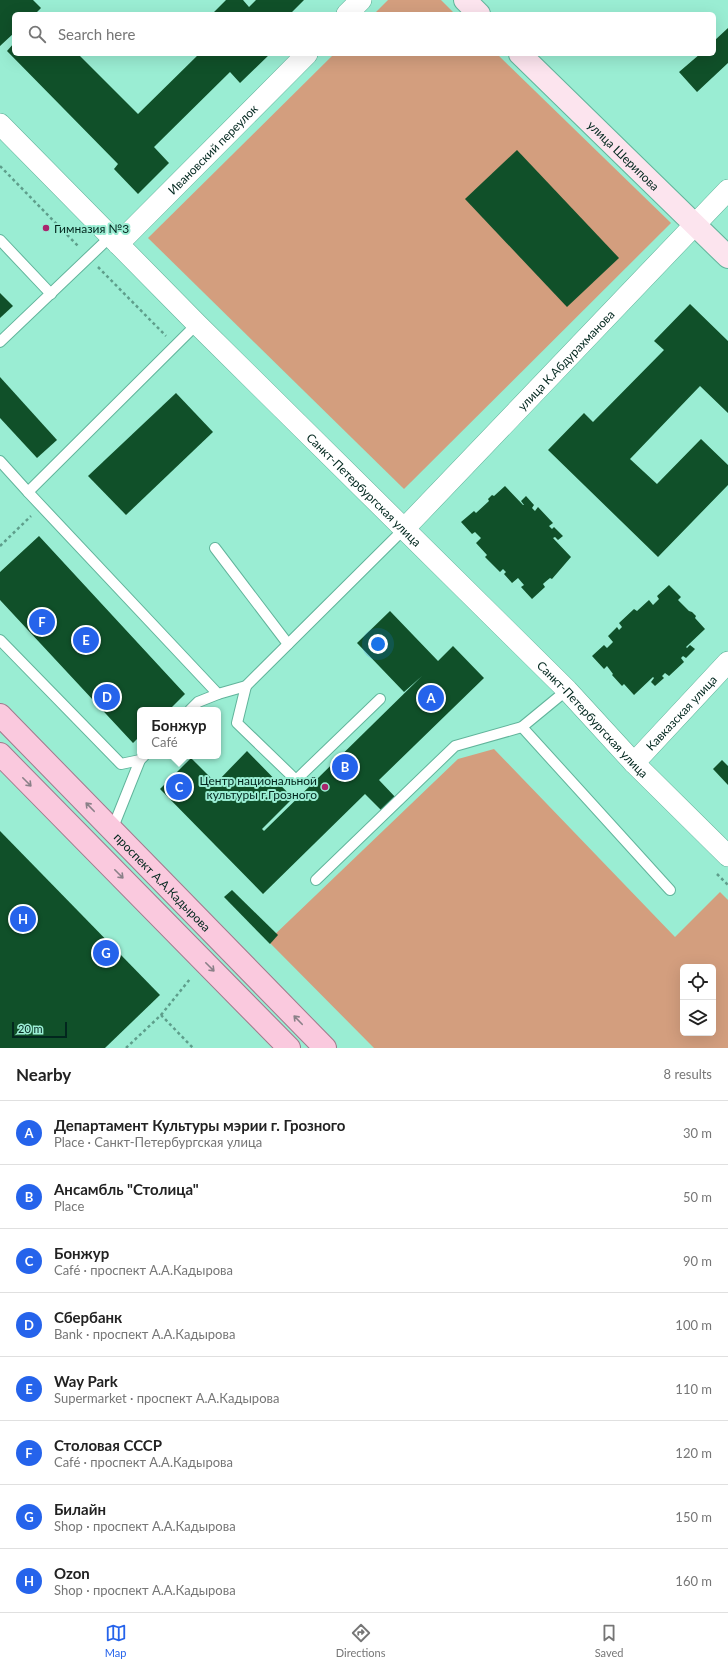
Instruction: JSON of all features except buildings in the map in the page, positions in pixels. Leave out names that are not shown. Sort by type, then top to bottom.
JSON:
[{"type":"main road","points":[[465,0],[477,12]]},
{"type":"main road","name":"улица Шерипова","points":[[522,56],[728,257]]},
{"type":"main road","name":"проспект А.А.Кадырова","points":[[0,715],[325,1048]]},
{"type":"main road","points":[[0,754],[289,1048]]},
{"type":"street","points":[[349,12],[361,0]]},
{"type":"street","name":"Ивановский переулок","points":[[114,240],[305,56]]},
{"type":"street","name":"Санкт-Петербургская улица","points":[[0,124],[197,324],[567,690],[634,763],[728,856]]},
{"type":"street","name":"улица К.Абдурахманова","points":[[404,529],[728,190]]},
{"type":"street","name":"Кавказская улица","points":[[634,763],[728,662]]},
{"type":"lane","points":[[0,240],[51,294]]},
{"type":"lane","points":[[0,342],[51,294],[114,240]]},
{"type":"lane","points":[[28,492],[197,324]]},
{"type":"lane","points":[[0,461],[218,694]]},
{"type":"lane","points":[[193,707],[198,702],[218,694],[246,686],[404,529]]},
{"type":"lane","points":[[215,548],[288,644]]},
{"type":"lane","points":[[0,640],[121,764],[138,759]]},
{"type":"lane","points":[[246,686],[237,724],[296,780],[380,699]]},
{"type":"lane","points":[[316,880],[454,746],[522,727],[567,690]]},
{"type":"lane","points":[[522,727],[670,890]]},
{"type":"lane","points":[[112,830],[142,759]]},
{"type":"path","points":[[0,546],[42,506]]},
{"type":"path","points":[[126,1048],[161,1015],[190,979]]},
{"type":"path","points":[[161,1015],[193,1048]]},
{"type":"shaded area","points":[[388,0],[441,0],[453,12],[376,12]]},
{"type":"shaded area","points":[[332,56],[499,56],[671,223],[404,489],[148,238]]},
{"type":"shaded area","points":[[494,749],[675,937],[720,892],[728,900],[728,1048],[374,1048],[268,941],[458,759]]},
{"type":"place","name":"Гимназия №3","points":[[46,228]]},
{"type":"place","name":"Столовая СССР","points":[[42,622]]},
{"type":"place","name":"Way Park","points":[[86,640]]},
{"type":"place","name":"Сбербанк","points":[[107,697]]},
{"type":"place","name":"Департамент Культуры мэрии г. Грозного","points":[[431,698]]},
{"type":"place","name":"Ансамбль \"Столица\"","points":[[345,767]]},
{"type":"place","name":"Бонжур","points":[[179,787]]},
{"type":"place","name":"Центр национальной культуры г.Грозного","points":[[325,787]]},
{"type":"place","name":"Ozon","points":[[23,919]]},
{"type":"place","name":"Билайн","points":[[106,953]]}]
